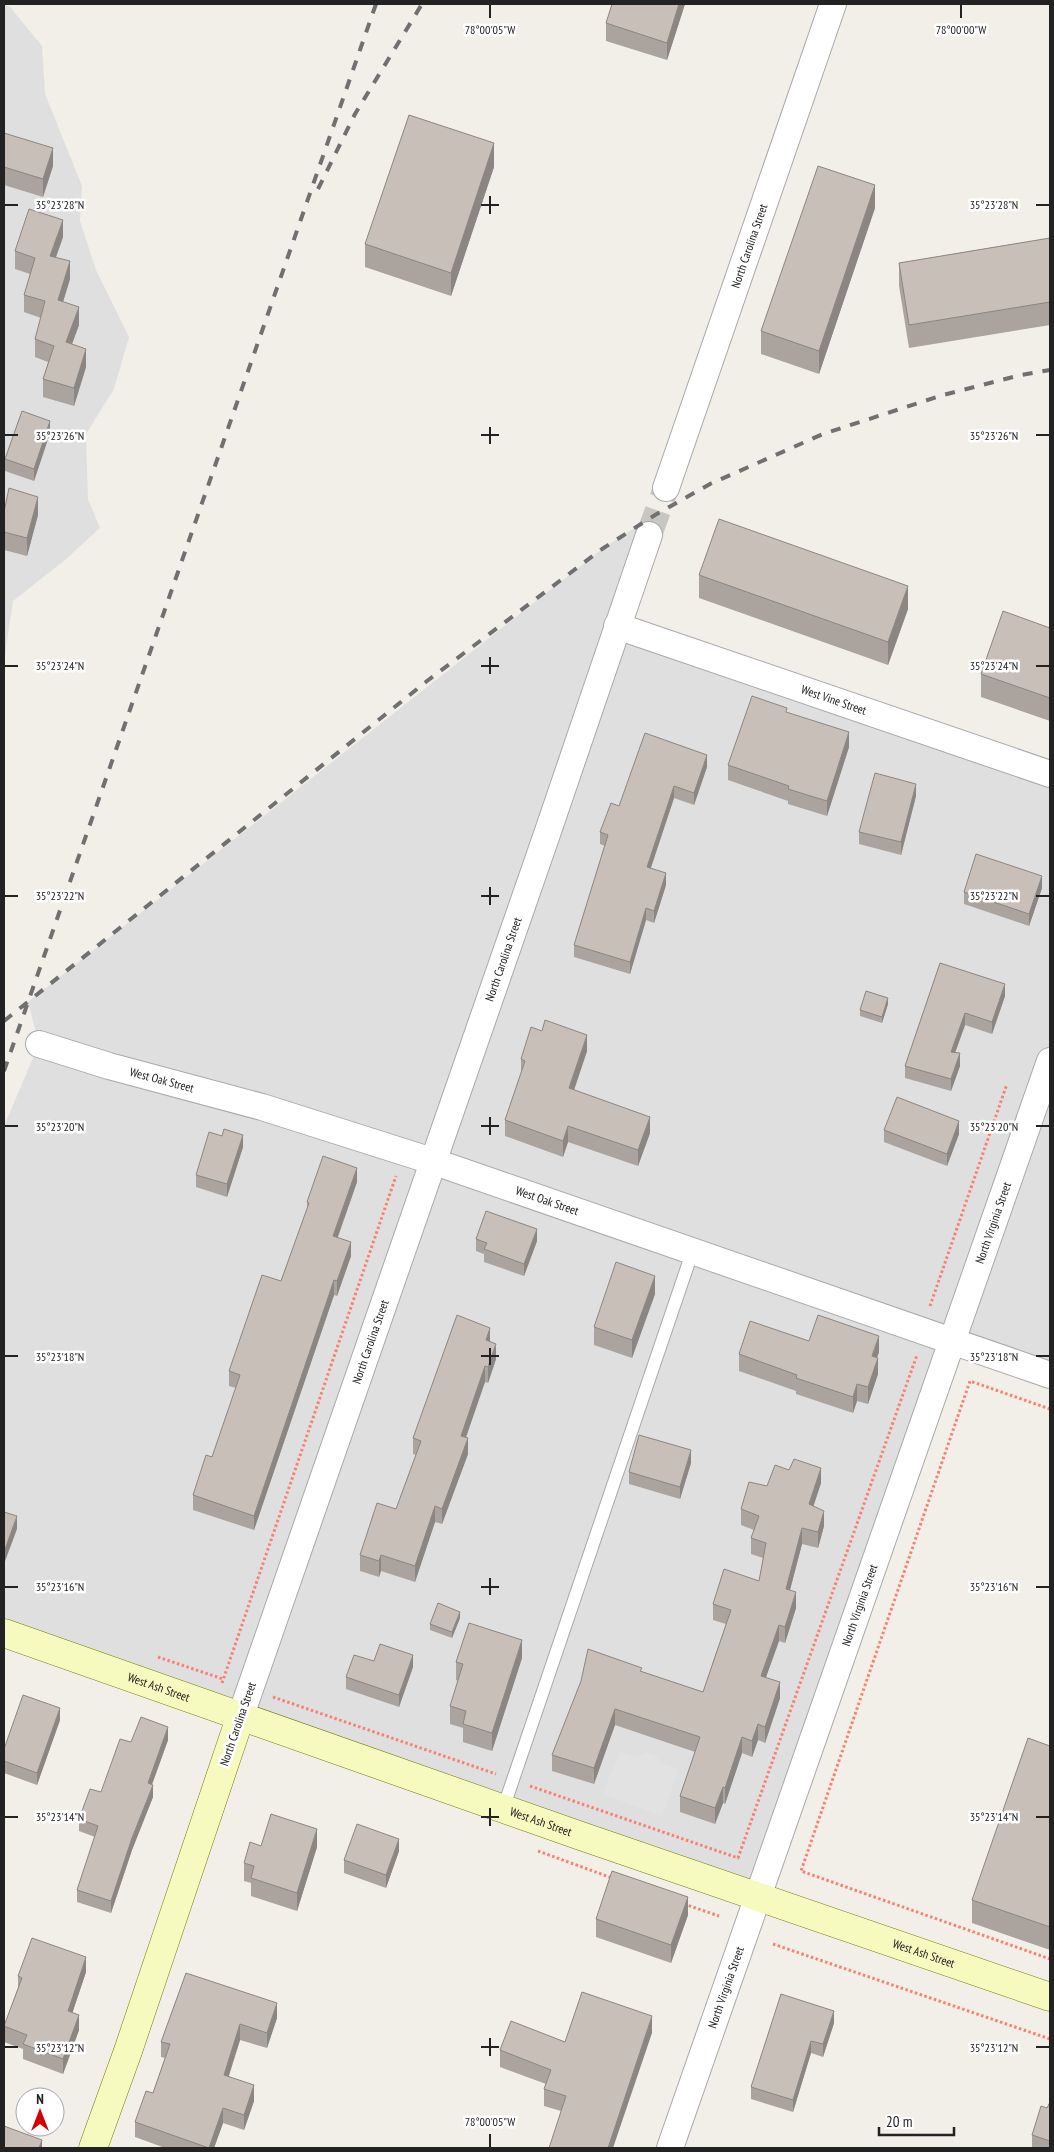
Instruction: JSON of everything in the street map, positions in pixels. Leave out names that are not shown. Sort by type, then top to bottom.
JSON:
[{"type":"main road","name":"West Ash Street","points":[[4,1633],[241,1715],[503,1809],[758,1895],[1050,1997]]},
{"type":"main road","name":"North Carolina Street","points":[[93,2148],[128,2051],[241,1715]]},
{"type":"street","name":"North Carolina Street","points":[[666,488],[833,4]]},
{"type":"street","name":"North Carolina Street","points":[[241,1715],[649,535]]},
{"type":"street","name":"West Vine Street","points":[[617,626],[1050,774]]},
{"type":"street","name":"West Oak Street","points":[[39,1044],[109,1066],[262,1107],[432,1161],[1050,1375]]},
{"type":"street","name":"North Virginia Street","points":[[670,2148],[1050,1061]]},
{"type":"lane","points":[[503,1809],[693,1250]]},
{"type":"path","points":[[928,1311],[1007,1084]]},
{"type":"path","points":[[219,1689],[397,1175]]},
{"type":"path","points":[[738,1858],[919,1348]]},
{"type":"path","points":[[1050,1408],[970,1381],[801,1870],[1050,1959]]},
{"type":"path","points":[[774,1944],[1050,2039]]},
{"type":"shaded area","points":[[4,4],[10,7],[42,46],[45,94],[82,186],[80,221],[96,270],[129,337],[114,389],[86,434],[88,499],[100,528],[65,560],[13,601],[4,661]]},
{"type":"shaded area","points":[[656,514],[617,625],[1050,774],[1050,1375],[953,1340],[758,1895],[4,1632],[4,1126],[39,1044],[28,1002],[602,549]]},
{"type":"shaded area","points":[[620,1752],[638,1757],[646,1752],[657,1757],[659,1763],[679,1769],[662,1816],[602,1794]]},
{"type":"building","points":[[612,4],[679,4],[667,43],[606,23]]},
{"type":"building","points":[[409,115],[494,143],[451,273],[365,244]]},
{"type":"building","points":[[4,133],[53,148],[43,179],[4,167]]},
{"type":"building","points":[[818,166],[875,185],[819,351],[761,331]]},
{"type":"building","points":[[29,209],[63,220],[50,256],[70,261],[58,300],[79,307],[66,342],[86,349],[74,388],[43,379],[54,346],[35,339],[45,301],[24,295],[35,258],[15,251]]},
{"type":"building","points":[[1050,238],[1050,302],[909,325],[899,263]]},
{"type":"building","points":[[22,411],[50,421],[34,469],[5,459]]},
{"type":"building","points":[[9,488],[38,497],[27,538],[4,532],[4,512]]},
{"type":"building","points":[[719,519],[908,586],[888,642],[699,575]]},
{"type":"building","points":[[1003,611],[1050,628],[1050,698],[981,674]]},
{"type":"building","points":[[752,696],[787,708],[786,712],[849,732],[827,801],[788,789],[789,786],[728,765]]},
{"type":"building","points":[[645,733],[707,755],[694,793],[674,786],[647,867],[666,873],[654,911],[646,908],[630,962],[574,945],[608,835],[600,832],[611,803],[619,806]]},
{"type":"building","points":[[875,773],[916,784],[901,842],[859,832]]},
{"type":"building","points":[[976,854],[1042,876],[1029,914],[964,892]]},
{"type":"building","points":[[940,963],[1005,984],[992,1022],[965,1013],[951,1052],[960,1053],[951,1079],[905,1066]]},
{"type":"building","points":[[866,991],[888,998],[882,1017],[860,1010]]},
{"type":"building","points":[[545,1020],[587,1035],[569,1088],[650,1117],[638,1150],[568,1126],[563,1141],[505,1120],[525,1061],[521,1059],[531,1027],[542,1031]]},
{"type":"building","points":[[897,1097],[959,1121],[947,1154],[884,1130]]},
{"type":"building","points":[[224,1129],[243,1135],[227,1184],[196,1175],[209,1132],[222,1136]]},
{"type":"building","points":[[323,1156],[357,1168],[333,1236],[351,1242],[337,1281],[334,1280],[254,1516],[193,1495],[206,1455],[212,1457],[240,1375],[229,1371],[262,1275],[281,1281],[309,1203],[307,1202]]},
{"type":"building","points":[[486,1211],[537,1229],[524,1264],[484,1249],[487,1243],[476,1239]]},
{"type":"building","points":[[616,1262],[655,1276],[632,1340],[594,1327]]},
{"type":"building","points":[[457,1315],[490,1328],[486,1340],[496,1344],[488,1367],[485,1366],[461,1436],[468,1438],[442,1509],[435,1506],[415,1566],[381,1555],[379,1561],[360,1555],[377,1503],[396,1509],[421,1441],[413,1438]]},
{"type":"building","points":[[818,1315],[879,1336],[872,1356],[878,1358],[868,1387],[857,1384],[853,1397],[796,1378],[797,1375],[739,1354],[750,1321],[809,1341]]},
{"type":"building","points":[[639,1435],[691,1450],[680,1487],[629,1472]]},
{"type":"building","points":[[794,1459],[821,1468],[809,1504],[824,1511],[818,1532],[802,1528],[786,1589],[796,1592],[785,1627],[779,1625],[761,1676],[780,1682],[765,1727],[758,1724],[752,1741],[742,1737],[725,1788],[723,1787],[715,1808],[680,1796],[700,1737],[615,1709],[594,1768],[552,1755],[581,1681],[588,1649],[642,1668],[640,1671],[703,1692],[731,1610],[713,1604],[724,1569],[759,1581],[766,1543],[751,1538],[759,1516],[741,1509],[749,1482],[767,1486],[775,1465],[789,1470]]},
{"type":"building","points":[[4,1512],[17,1516],[4,1552]]},
{"type":"building","points":[[438,1603],[460,1612],[452,1632],[430,1624]]},
{"type":"building","points":[[469,1623],[522,1640],[492,1733],[463,1724],[466,1711],[450,1706],[463,1664],[456,1662]]},
{"type":"building","points":[[380,1644],[413,1655],[399,1695],[346,1677],[354,1655],[374,1661]]},
{"type":"building","points":[[23,1695],[60,1708],[37,1773],[4,1761],[4,1749]]},
{"type":"building","points":[[141,1717],[168,1727],[148,1783],[153,1785],[132,1838],[111,1901],[77,1890],[98,1826],[79,1819],[90,1789],[101,1792],[120,1739],[131,1742]]},
{"type":"building","points":[[1028,1738],[1050,1746],[1050,1927],[972,1900]]},
{"type":"building","points":[[271,1814],[317,1829],[297,1893],[251,1878],[254,1866],[244,1863],[250,1842],[261,1846]]},
{"type":"building","points":[[357,1824],[399,1839],[386,1875],[344,1860]]},
{"type":"building","points":[[612,1871],[688,1897],[671,1945],[596,1919]]},
{"type":"building","points":[[32,1938],[86,1957],[68,2011],[79,2015],[63,2059],[23,2044],[27,2035],[4,2026],[22,1978],[18,1976]]},
{"type":"building","points":[[186,1973],[277,2003],[267,2033],[240,2024],[224,2075],[254,2085],[244,2115],[223,2108],[209,2148],[135,2122],[146,2091],[153,2093],[170,2044],[161,2042]]},
{"type":"building","points":[[582,1992],[652,2016],[608,2148],[549,2148],[566,2096],[544,2089],[551,2070],[500,2050],[511,2021],[565,2042]]},
{"type":"building","points":[[781,1994],[834,2011],[823,2044],[811,2041],[793,2100],[751,2087]]},
{"type":"building","points":[[1050,2102],[1050,2141],[1032,2135],[1041,2106],[1047,2108]]},
{"type":"building","points":[[4,2126],[15,2130],[15,2137],[34,2137],[42,2140],[39,2148],[4,2148]]},
{"type":"tunnel","points":[[649,535],[666,488]]},
{"type":"railway","points":[[4,1071],[376,4]]},
{"type":"railway","points":[[318,189],[355,114],[422,4]]},
{"type":"railway","points":[[4,1021],[427,681],[602,549],[655,515],[710,484],[823,434],[943,395],[1021,375],[1050,370]]}]
